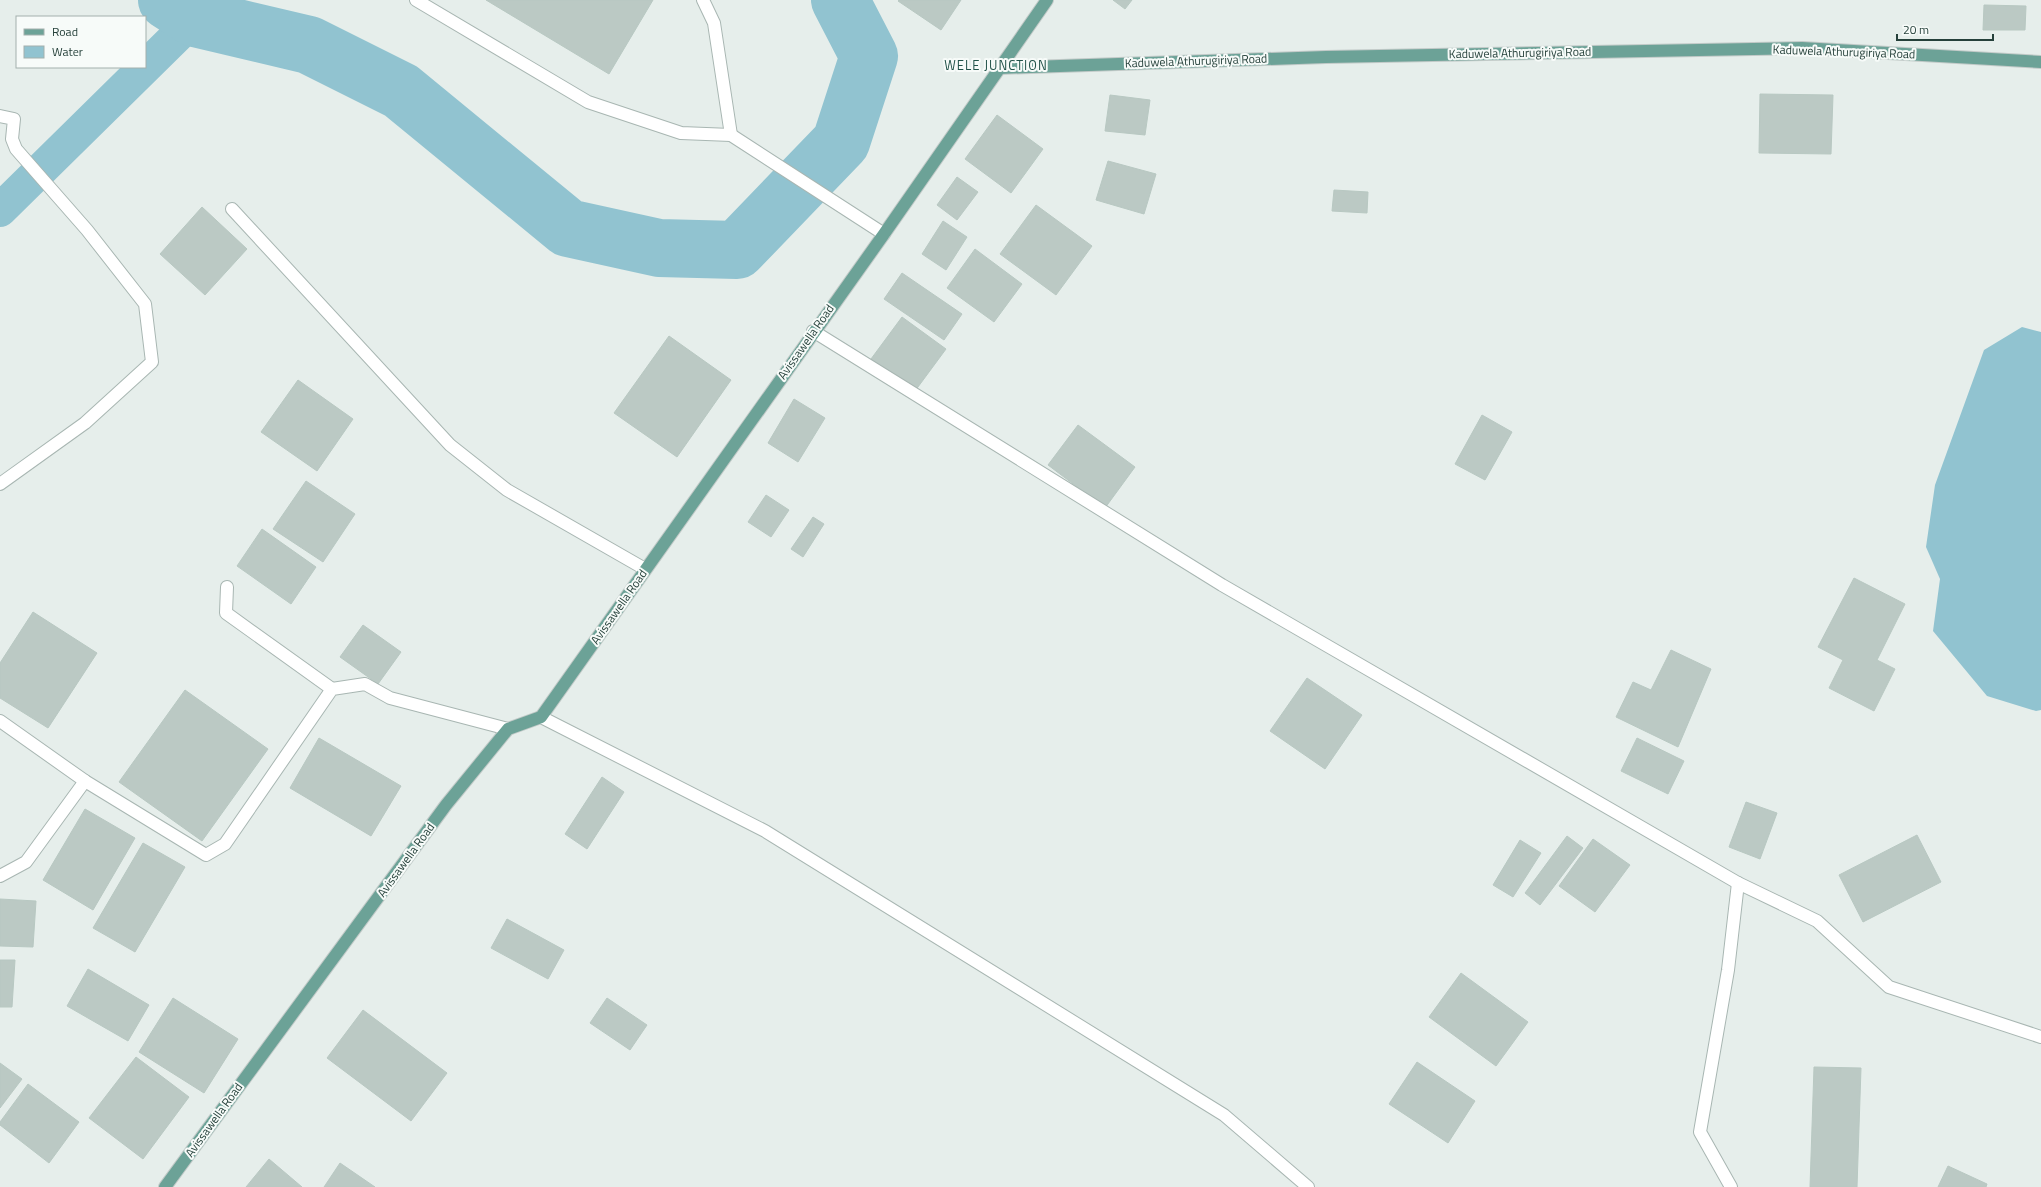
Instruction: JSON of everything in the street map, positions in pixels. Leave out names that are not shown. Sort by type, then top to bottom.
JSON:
[{"type":"main road","name":"Avissawella Road","points":[[541,717],[813,331],[884,234],[1047,0]]},
{"type":"main road","name":"Kaduwela Athurugiriya Road","points":[[999,68],[1334,57],[1802,48],[2041,62]]},
{"type":"main road","points":[[508,729],[541,717]]},
{"type":"main road","name":"Avissawella Road","points":[[165,1187],[446,805],[508,729]]},
{"type":"street","points":[[416,0],[588,102],[681,133],[731,136],[884,234]]},
{"type":"street","points":[[704,0],[714,23],[731,136]]},
{"type":"street","points":[[0,116],[14,119],[12,139],[16,149],[87,230],[145,304],[152,362],[85,423],[0,484]]},
{"type":"street","points":[[232,209],[450,445],[507,490],[646,569]]},
{"type":"street","points":[[813,331],[1222,585],[1738,883],[1817,922],[1889,987],[2041,1037]]},
{"type":"street","points":[[227,587],[226,613],[332,689],[365,684],[390,698],[508,729]]},
{"type":"street","points":[[0,721],[85,781],[206,855],[225,844],[332,689]]},
{"type":"street","points":[[541,717],[765,831],[1224,1115],[1308,1187]]},
{"type":"street","points":[[0,876],[26,862],[85,781]]},
{"type":"street","points":[[1731,1187],[1700,1132],[1728,970],[1738,883]]},
{"type":"water","points":[[2022,327],[2041,332],[2041,710],[2036,711],[1987,696],[1933,631],[1940,579],[1926,547],[1935,485],[1984,350]]},
{"type":"building","points":[[486,0],[653,0],[609,74]]},
{"type":"building","points":[[961,0],[941,30],[898,1]]},
{"type":"building","points":[[1113,0],[1132,0],[1125,9]]},
{"type":"building","points":[[1984,5],[2026,6],[2025,30],[1983,30]]},
{"type":"building","points":[[1760,94],[1833,95],[1831,154],[1759,153]]},
{"type":"building","points":[[1110,95],[1150,100],[1145,135],[1105,131]]},
{"type":"building","points":[[997,115],[1043,149],[1011,193],[965,159]]},
{"type":"building","points":[[1108,161],[1156,174],[1144,214],[1096,200]]},
{"type":"building","points":[[957,177],[978,192],[957,220],[937,205]]},
{"type":"building","points":[[1334,190],[1368,192],[1367,213],[1332,211]]},
{"type":"building","points":[[1036,205],[1092,246],[1056,295],[1000,254]]},
{"type":"building","points":[[202,207],[247,249],[205,295],[160,254]]},
{"type":"building","points":[[943,221],[967,237],[946,270],[922,254]]},
{"type":"building","points":[[975,249],[1022,284],[994,322],[947,288]]},
{"type":"building","points":[[902,273],[962,314],[944,340],[884,299]]},
{"type":"building","points":[[902,317],[946,349],[915,391],[871,359]]},
{"type":"building","points":[[669,336],[731,380],[677,457],[614,413]]},
{"type":"building","points":[[298,380],[353,419],[317,471],[261,432]]},
{"type":"building","points":[[794,399],[825,418],[798,462],[768,443]]},
{"type":"building","points":[[1482,415],[1512,432],[1485,480],[1455,464]]},
{"type":"building","points":[[1078,425],[1135,467],[1105,508],[1048,465]]},
{"type":"building","points":[[306,481],[355,514],[323,562],[273,529]]},
{"type":"building","points":[[766,495],[789,510],[771,537],[748,522]]},
{"type":"building","points":[[813,517],[824,524],[803,557],[791,549]]},
{"type":"building","points":[[262,529],[316,567],[291,604],[237,566]]},
{"type":"building","points":[[1854,578],[1905,604],[1877,660],[1895,669],[1874,711],[1829,688],[1843,660],[1818,647]]},
{"type":"building","points":[[33,612],[97,653],[48,728],[0,698],[0,663]]},
{"type":"building","points":[[363,625],[401,652],[378,684],[340,657]]},
{"type":"building","points":[[1671,650],[1711,669],[1678,747],[1616,717],[1633,682],[1651,690]]},
{"type":"building","points":[[1307,678],[1362,715],[1325,769],[1270,731]]},
{"type":"building","points":[[185,690],[268,749],[202,841],[119,782]]},
{"type":"building","points":[[319,738],[401,786],[371,836],[290,788]]},
{"type":"building","points":[[1637,738],[1684,761],[1668,794],[1621,771]]},
{"type":"building","points":[[602,777],[624,792],[587,849],[565,834]]},
{"type":"building","points":[[1746,802],[1777,813],[1760,859],[1729,847]]},
{"type":"building","points":[[85,809],[135,838],[93,910],[43,880]]},
{"type":"building","points":[[1917,835],[1941,882],[1863,922],[1839,875]]},
{"type":"building","points":[[1567,836],[1583,848],[1540,905],[1525,893]]},
{"type":"building","points":[[1593,839],[1630,865],[1595,912],[1559,886]]},
{"type":"building","points":[[1520,840],[1541,853],[1513,897],[1493,885]]},
{"type":"building","points":[[143,843],[185,867],[135,952],[93,928]]},
{"type":"building","points":[[0,899],[36,901],[33,947],[0,946]]},
{"type":"building","points":[[507,919],[564,950],[548,979],[491,948]]},
{"type":"building","points":[[0,960],[15,960],[12,1007],[0,1007]]},
{"type":"building","points":[[88,969],[149,1005],[128,1041],[67,1006]]},
{"type":"building","points":[[1461,973],[1528,1022],[1496,1066],[1429,1017]]},
{"type":"building","points":[[173,998],[238,1039],[204,1093],[139,1052]]},
{"type":"building","points":[[607,998],[647,1025],[630,1050],[590,1023]]},
{"type":"building","points":[[363,1010],[447,1073],[411,1121],[327,1058]]},
{"type":"building","points":[[136,1057],[189,1097],[143,1159],[89,1118]]},
{"type":"building","points":[[1417,1062],[1475,1101],[1448,1143],[1389,1104]]},
{"type":"building","points":[[0,1063],[22,1079],[0,1108]]},
{"type":"building","points":[[1814,1067],[1861,1068],[1857,1187],[1810,1187]]},
{"type":"building","points":[[28,1084],[79,1122],[49,1163],[0,1125],[0,1122]]},
{"type":"building","points":[[269,1159],[302,1187],[246,1187]]},
{"type":"building","points":[[340,1163],[375,1187],[324,1187]]},
{"type":"building","points":[[1948,1166],[1987,1184],[1986,1187],[1938,1187]]},
{"type":"waterway","points":[[167,0],[195,18],[309,45],[401,91],[568,228],[659,248],[737,250],[841,142],[869,56],[840,0]]},
{"type":"waterway","points":[[146,66],[195,18]]},
{"type":"waterway","points":[[0,210],[144,68]]},
{"type":"district","name":"WELE JUNCTION","points":[[996,65]]}]
